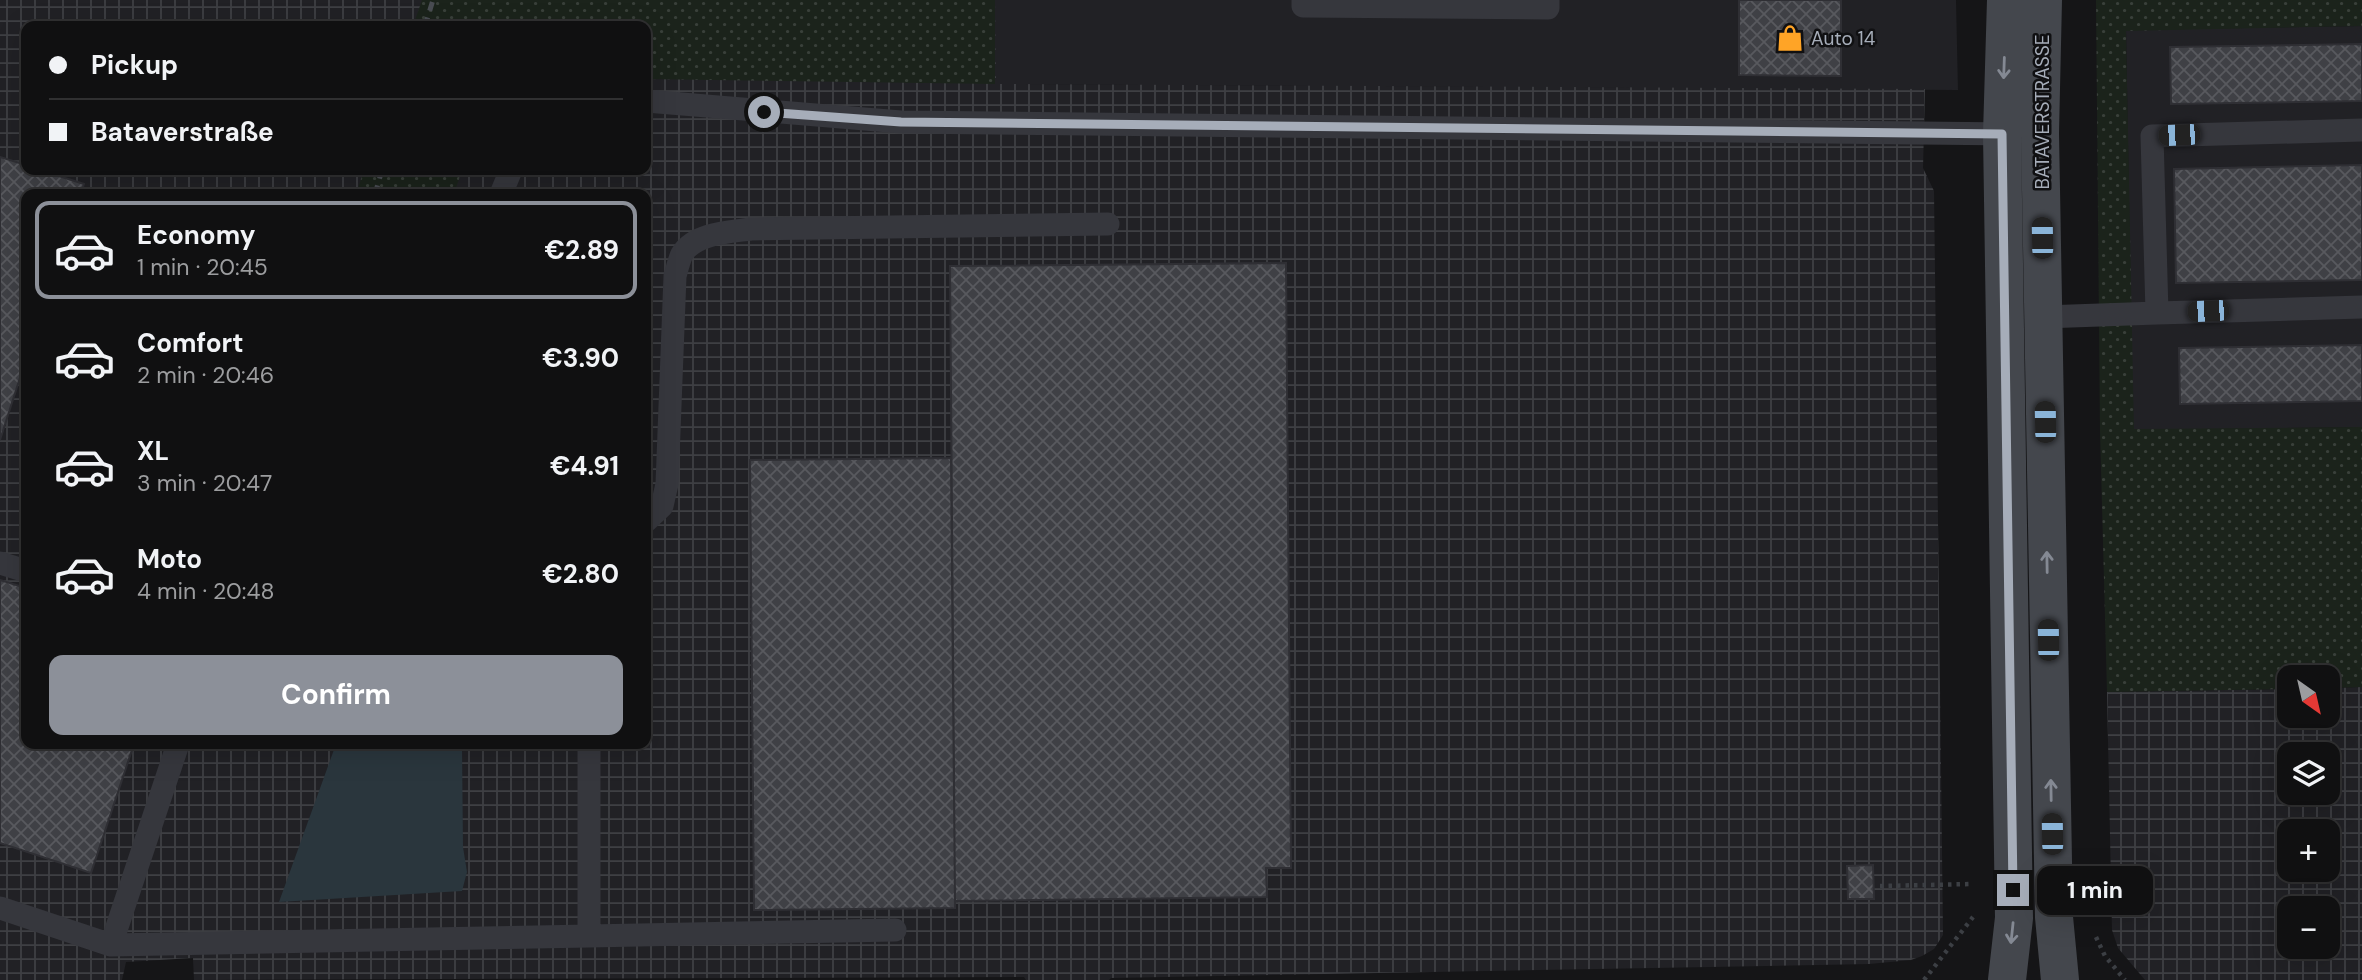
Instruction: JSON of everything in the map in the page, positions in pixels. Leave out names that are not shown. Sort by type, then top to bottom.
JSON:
[{"type":"street","name":"BATAVERSTRASSE","points":[[2006,0],[2002,134],[2014,918],[2007,980]]},
{"type":"street","name":"BATAVERSTRASSE","points":[[2043,0],[2040,133],[2043,317],[2054,917],[2060,980]]},
{"type":"lane","points":[[1303,0],[1303,6],[1548,8],[1548,0]]},
{"type":"lane","points":[[651,101],[901,122],[2040,133]]},
{"type":"lane","points":[[2157,313],[2152,136],[2362,130]]},
{"type":"lane","points":[[651,516],[662,506],[667,484],[675,276],[683,253],[694,244],[710,235],[751,229],[1108,224]]},
{"type":"lane","points":[[2043,317],[2362,307]]},
{"type":"lane","points":[[0,563],[21,569]]},
{"type":"lane","points":[[111,945],[176,749]]},
{"type":"lane","points":[[589,749],[589,936]]},
{"type":"lane","points":[[0,908],[111,945],[895,930]]},
{"type":"path","points":[[1880,886],[1972,884],[1972,896]]},
{"type":"path","points":[[1924,980],[1973,919],[1973,908]]},
{"type":"shaded area","points":[[0,0],[995,0],[996,84],[1925,89],[1923,168],[1934,191],[1943,935],[1934,949],[1922,956],[1911,960],[1869,964],[1109,980],[1026,980],[1024,977],[194,980],[193,958],[126,962],[122,980],[0,980]]},
{"type":"shaded area","points":[[422,0],[995,0],[995,84],[651,79],[651,21],[415,21]]},
{"type":"shaded area","points":[[995,0],[1956,0],[1958,90],[995,84]]},
{"type":"shaded area","points":[[2096,0],[2362,0],[2362,26],[2126,31],[2134,429],[2362,427],[2362,687],[2340,688],[2340,665],[2277,665],[2277,689],[2107,692],[2100,430]]},
{"type":"shaded area","points":[[2362,26],[2362,427],[2133,430],[2126,30]]},
{"type":"shaded area","points":[[362,175],[460,175],[456,189],[358,189]]},
{"type":"shaded area","points":[[2362,687],[2362,980],[2145,980],[2118,948],[2112,930],[2107,692],[2277,689],[2277,728],[2340,728],[2340,688]]},
{"type":"shaded area","points":[[334,749],[462,749],[463,847],[467,872],[462,891],[279,902]]},
{"type":"building","name":"Auto 14","points":[[1739,0],[1841,0],[1841,76],[1739,75]]},
{"type":"building","points":[[2362,44],[2362,101],[2171,104],[2170,47]]},
{"type":"building","points":[[0,157],[21,163],[21,175],[56,175],[84,184],[82,189],[21,189],[21,375],[0,440]]},
{"type":"building","points":[[2362,165],[2362,280],[2176,283],[2174,169]]},
{"type":"building","points":[[1286,263],[1291,868],[1266,868],[1267,897],[955,901],[950,266]]},
{"type":"building","points":[[2362,345],[2362,401],[2180,404],[2179,348]]},
{"type":"building","points":[[951,458],[955,908],[754,910],[750,460]]},
{"type":"building","points":[[0,580],[21,586],[21,749],[132,749],[91,873],[0,843]]},
{"type":"building","points":[[1873,865],[1874,899],[1848,899],[1847,866]]},
{"type":"railway","points":[[427,21],[433,0]]},
{"type":"railway","points":[[376,189],[381,175]]},
{"type":"place","name":"Auto 14","points":[[1790,38]]},
{"type":"route","points":[[764,112],[901,122],[2002,134],[2013,890]]}]
